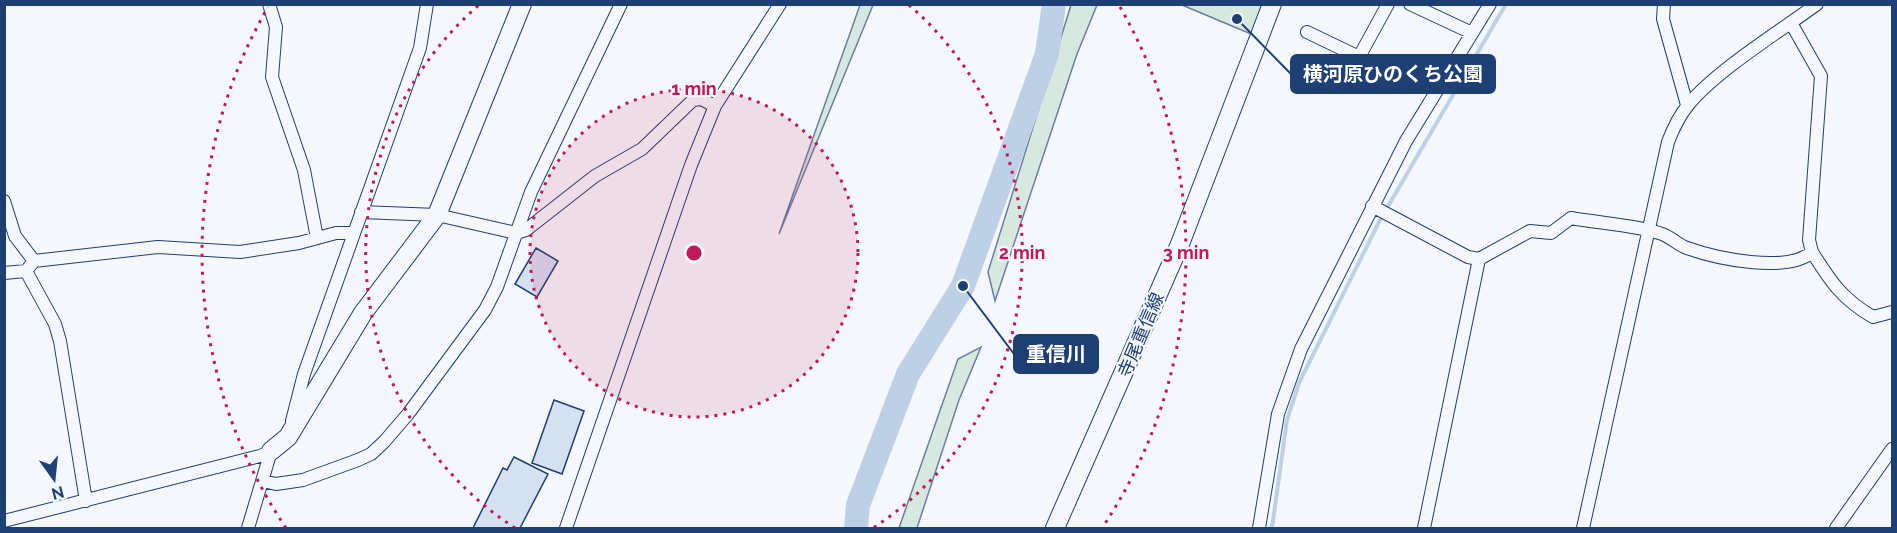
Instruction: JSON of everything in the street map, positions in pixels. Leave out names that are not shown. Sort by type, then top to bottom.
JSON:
[{"type":"main road","points":[[271,451],[288,436],[363,313],[437,215],[522,4]]},
{"type":"main road","name":"寺尾重信線","points":[[1055,528],[1180,244],[1272,4]]},
{"type":"street","points":[[269,4],[276,27],[272,77],[304,170],[317,238]]},
{"type":"street","points":[[288,436],[304,374],[333,298],[361,212],[420,48],[427,4]]},
{"type":"street","points":[[263,481],[276,484],[303,480],[371,454],[384,442],[485,310],[501,278],[516,233],[554,140],[621,4]]},
{"type":"street","points":[[566,528],[691,165],[714,106],[780,4]]},
{"type":"street","points":[[1307,32],[1359,57],[1388,4]]},
{"type":"street","points":[[1410,4],[1472,33]]},
{"type":"street","points":[[1259,528],[1278,414],[1300,349],[1406,141],[1490,4]]},
{"type":"street","points":[[1664,4],[1663,19],[1687,105]]},
{"type":"street","points":[[1583,528],[1668,142],[1687,105],[1707,86],[1817,4]]},
{"type":"street","points":[[1791,23],[1821,76],[1809,240],[1812,252],[1838,292],[1852,306],[1873,317],[1893,312]]},
{"type":"street","points":[[361,212],[437,215],[516,233],[536,225],[595,176],[642,149],[693,100],[701,99],[714,106]]},
{"type":"street","points":[[4,201],[15,236],[55,324],[60,341],[86,501]]},
{"type":"street","points":[[1372,206],[1468,257],[1479,259],[1530,231],[1551,233],[1571,218],[1663,234],[1684,247],[1730,260],[1764,263],[1804,259],[1812,252]]},
{"type":"street","points":[[4,273],[30,266],[158,247],[240,252],[336,233],[354,233]]},
{"type":"street","points":[[1424,528],[1479,259]]},
{"type":"street","points":[[1836,528],[1893,449]]},
{"type":"street","points":[[248,528],[271,451]]},
{"type":"street","points":[[4,521],[271,451]]},
{"type":"shaded area","points":[[860,5],[873,5],[779,234]]},
{"type":"shaded area","points":[[1071,5],[1097,5],[1077,54],[995,301],[988,272]]},
{"type":"shaded area","points":[[1182,5],[1262,5],[1251,34]]},
{"type":"shaded area","points":[[981,347],[959,400],[917,528],[899,528],[958,359]]},
{"type":"building","points":[[536,248],[558,261],[537,297],[515,284]]},
{"type":"building","points":[[554,400],[584,411],[562,474],[532,463]]},
{"type":"building","points":[[514,457],[548,474],[520,528],[473,528],[503,468],[507,470]]},
{"type":"waterway","points":[[856,528],[858,505],[908,374],[963,286],[1047,54],[1054,4]]},
{"type":"waterway","points":[[1272,528],[1287,420],[1299,383],[1380,220],[1506,4]]},
{"type":"place","name":"横河原ひのくち公園","points":[[1237,19]]},
{"type":"place","name":"重信川","points":[[963,286]]}]
